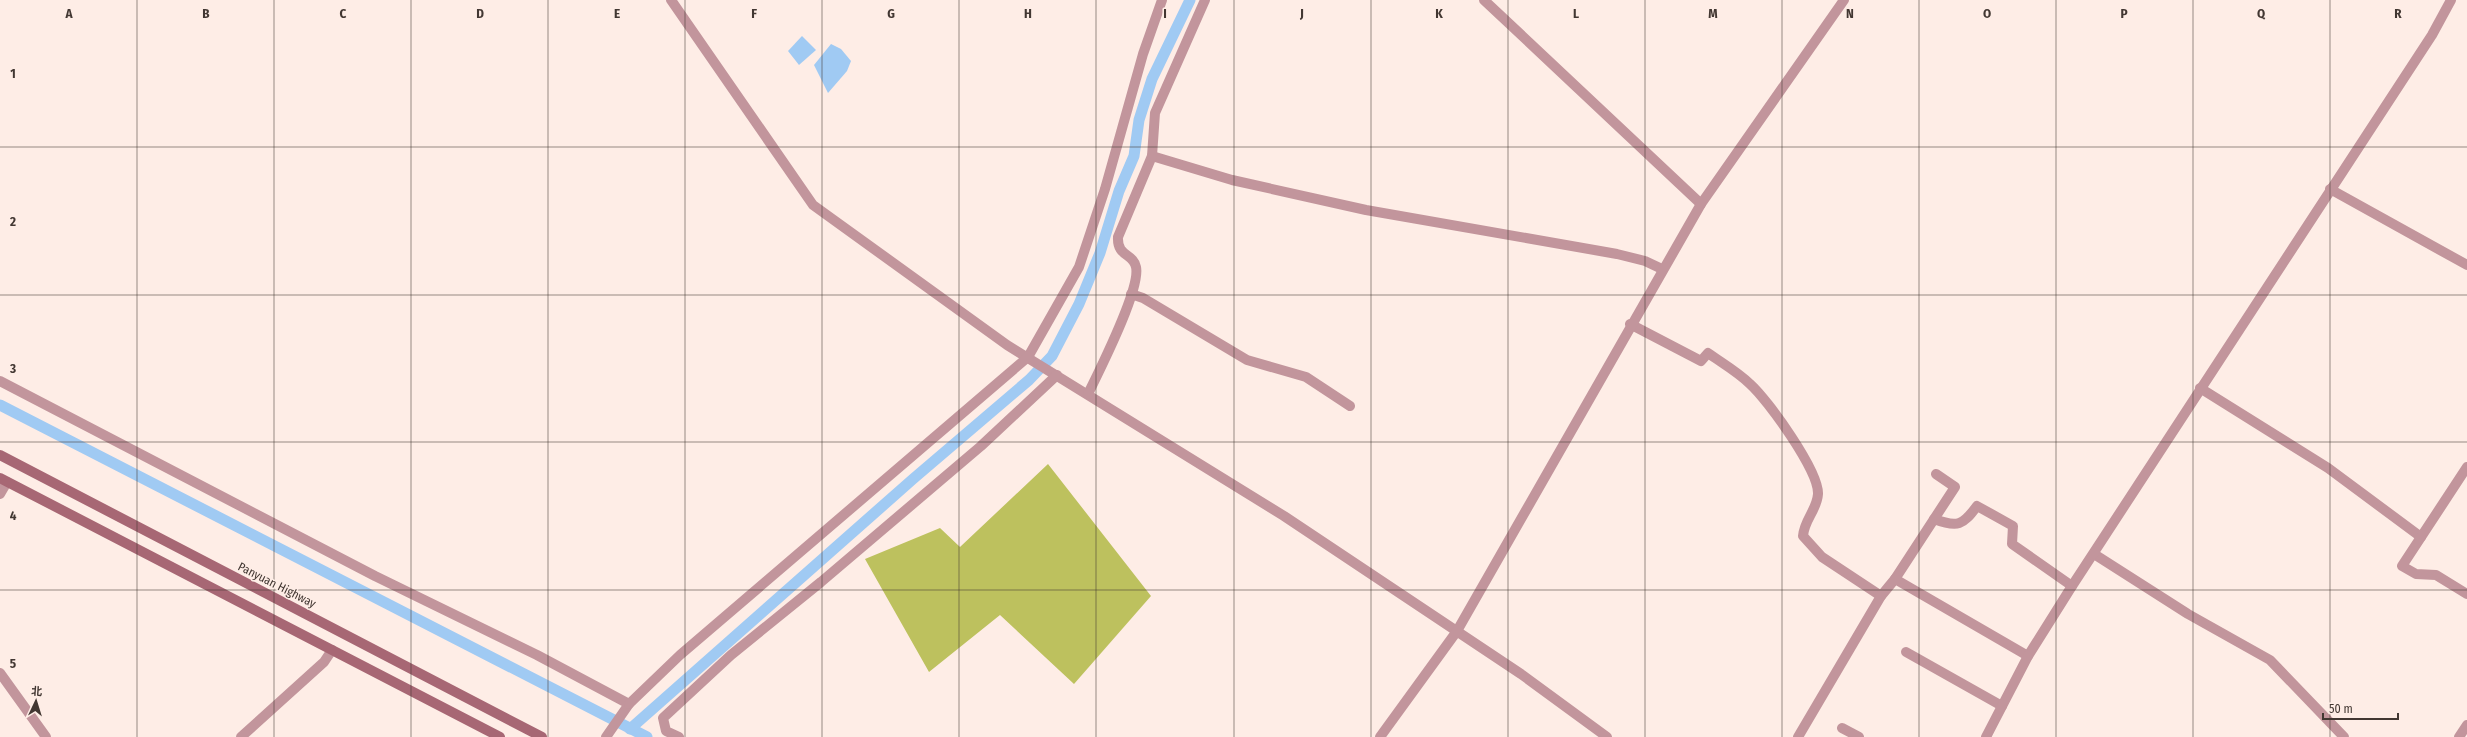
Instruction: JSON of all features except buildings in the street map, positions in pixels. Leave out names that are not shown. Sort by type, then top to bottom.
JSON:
[{"type":"main road","name":"Panyuan Highway","points":[[0,455],[542,737]]},
{"type":"main road","points":[[4,480],[500,737]]},
{"type":"street","points":[[671,0],[813,205],[1007,345],[1284,516],[1457,631],[1607,737]]},
{"type":"street","points":[[606,737],[629,704],[680,655],[1030,358],[1079,268],[1105,189],[1142,54],[1162,0]]},
{"type":"street","points":[[1088,394],[1119,328],[1131,294],[1136,267],[1133,261],[1121,251],[1118,245],[1118,238],[1152,156],[1155,113],[1205,0]]},
{"type":"street","points":[[1484,0],[1701,204]]},
{"type":"street","points":[[1380,737],[1457,631],[1630,324],[1701,204],[1844,0]]},
{"type":"street","points":[[1986,737],[2028,656],[2072,586],[2432,35],[2451,0]]},
{"type":"street","points":[[1152,156],[1232,180],[1359,208],[1617,254],[1645,261],[1662,269]]},
{"type":"street","points":[[2330,189],[2467,265]]},
{"type":"street","points":[[1131,294],[1143,298],[1248,360],[1306,377],[1350,406]]},
{"type":"street","points":[[1630,324],[1701,361],[1708,353],[1750,384],[1790,435],[1816,481],[1818,493],[1815,506],[1804,525],[1803,536],[1822,557],[1881,596]]},
{"type":"street","points":[[679,737],[666,730],[663,718],[732,655],[821,582],[981,446],[1056,374]]},
{"type":"street","points":[[0,381],[375,576],[537,655],[629,704]]},
{"type":"street","points":[[2200,388],[2328,468],[2421,537]]},
{"type":"street","points":[[2467,467],[2402,566],[2416,574],[2436,575],[2467,594]]},
{"type":"street","points":[[1798,737],[1881,596],[1895,579],[1955,487],[1936,474]]},
{"type":"street","points":[[0,494],[4,480]]},
{"type":"street","points":[[1934,519],[1956,524],[1966,521],[1978,506],[2013,526],[2012,544],[2072,586]]},
{"type":"street","points":[[2094,554],[2188,614],[2270,660],[2344,737]]},
{"type":"street","points":[[1895,579],[2028,656]]},
{"type":"street","points":[[241,737],[324,662],[332,650]]},
{"type":"street","points":[[1906,652],[2002,706]]},
{"type":"street","points":[[0,673],[46,737]]},
{"type":"street","points":[[2459,737],[2467,725]]},
{"type":"street","points":[[1842,728],[1859,737]]},
{"type":"green space","points":[[1048,464],[1151,596],[1074,684],[1000,615],[929,672],[865,559],[940,528],[960,547]]},
{"type":"water","points":[[802,36],[816,50],[799,65],[788,51]]},
{"type":"water","points":[[831,44],[841,49],[851,61],[847,71],[828,93],[814,65]]},
{"type":"waterway","points":[[630,729],[913,479],[1029,380],[1052,356],[1079,304],[1100,253],[1119,191],[1134,156],[1139,120],[1152,79],[1190,0]]},
{"type":"waterway","points":[[0,405],[647,737]]}]
